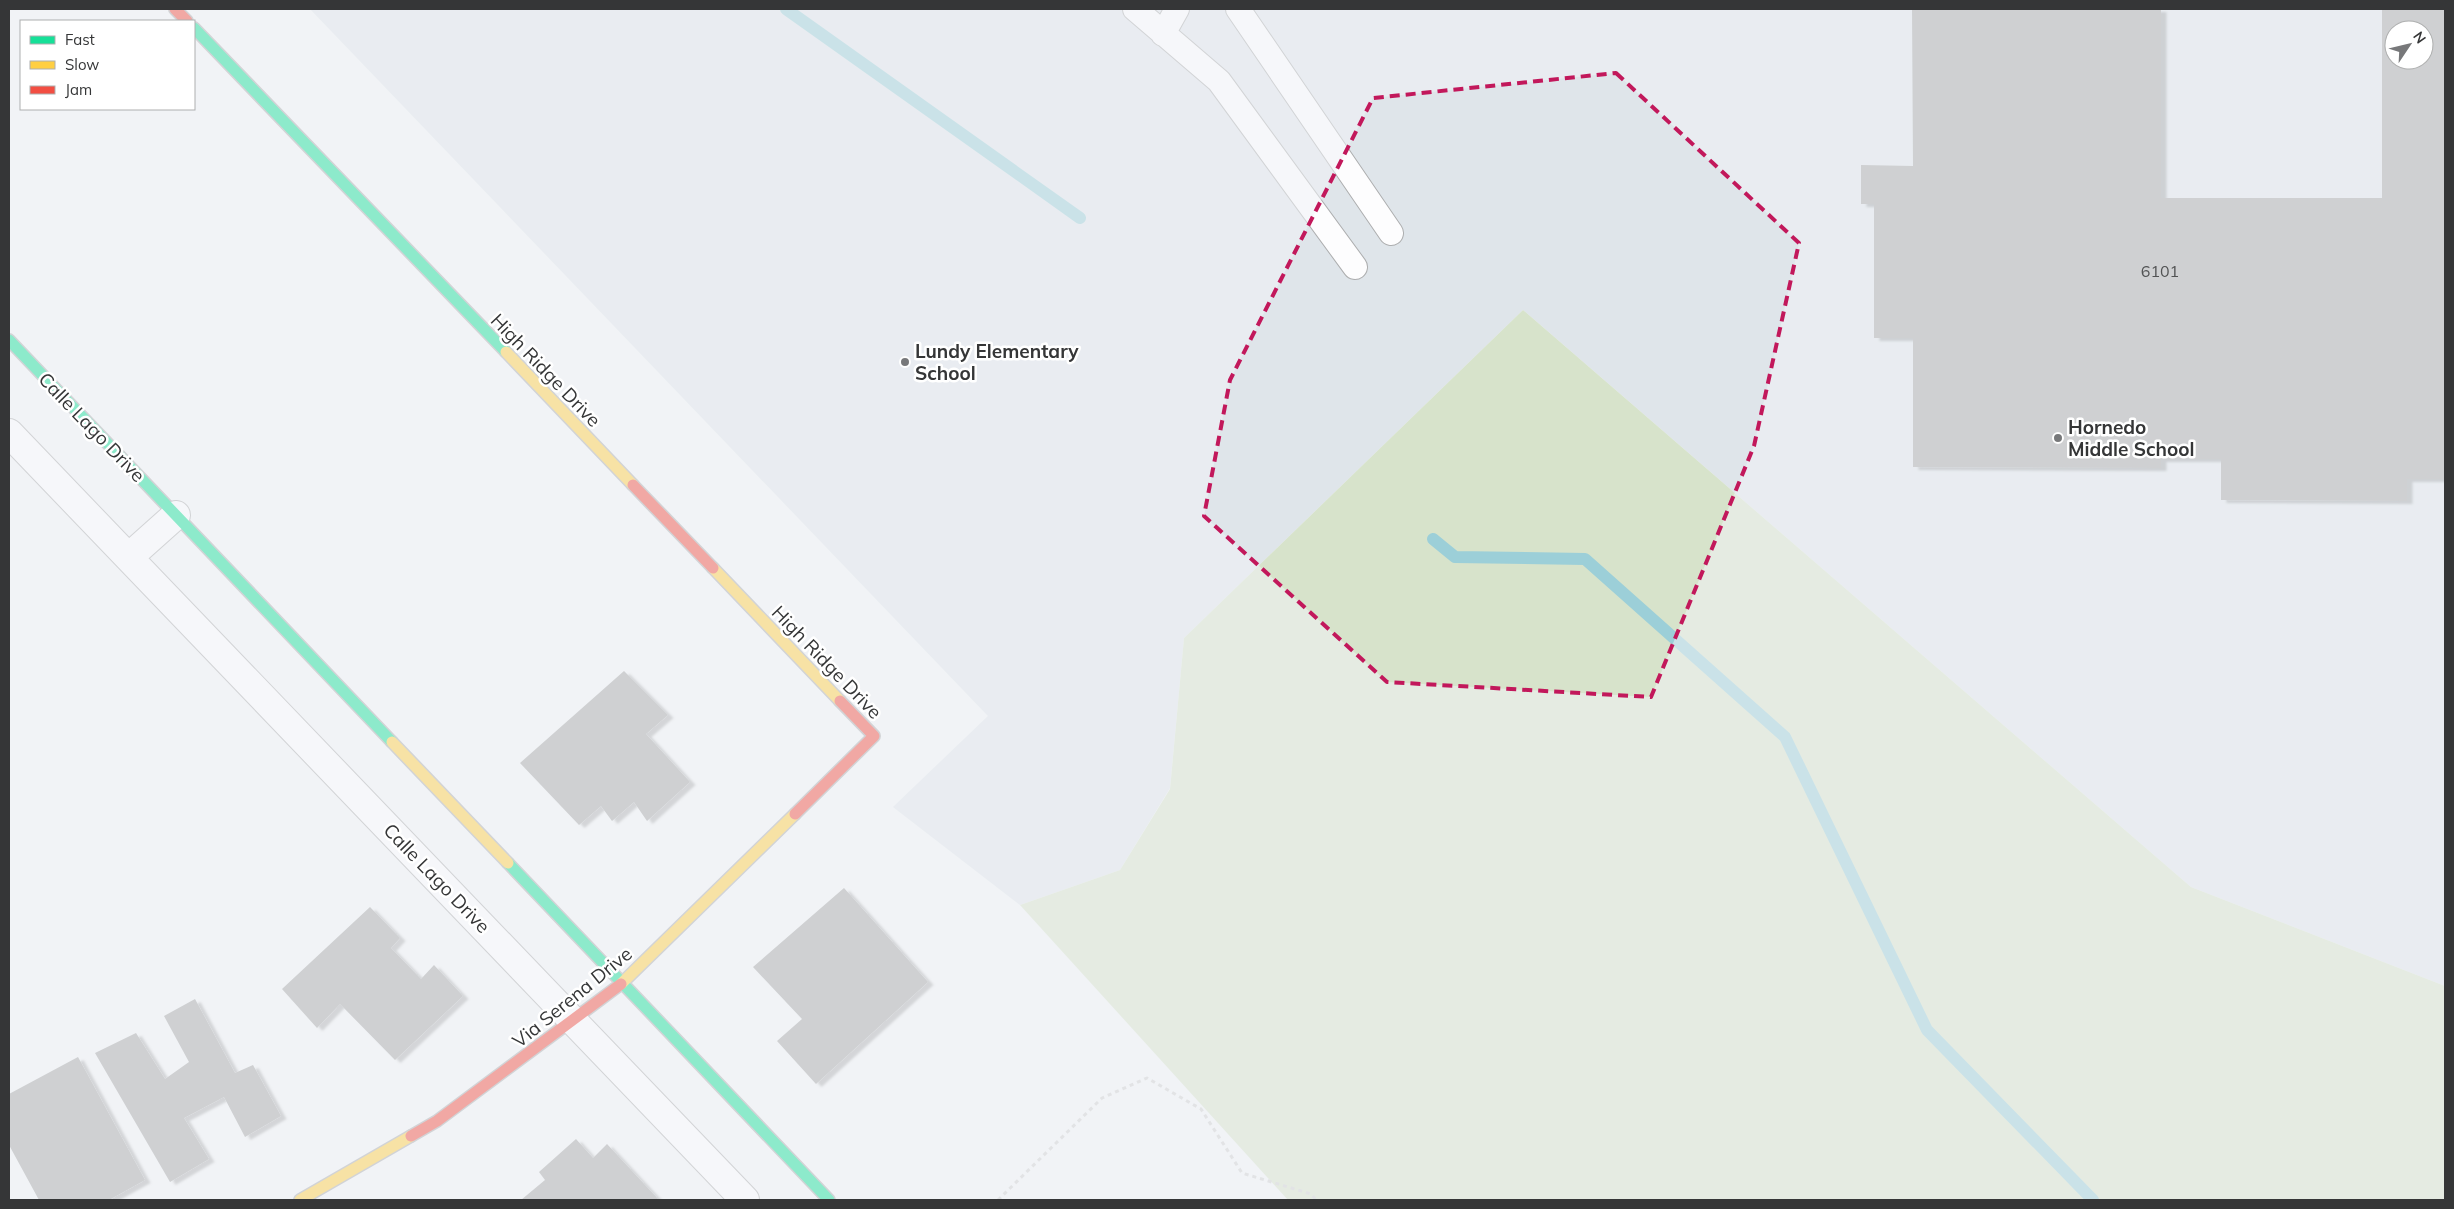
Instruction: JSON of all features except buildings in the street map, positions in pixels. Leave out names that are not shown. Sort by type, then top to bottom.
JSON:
[{"type":"street","points":[[175,9],[186,20]]},
{"type":"street","name":"High Ridge Drive","points":[[195,29],[874,736]]},
{"type":"street","name":"Calle Lago Drive","points":[[9,340],[829,1200]]},
{"type":"street","name":"Calle Lago Drive","points":[[9,432],[745,1200]]},
{"type":"street","points":[[129,557],[176,514]]},
{"type":"street","name":"Via Serena Drive","points":[[300,1200],[437,1121],[623,983],[874,736]]},
{"type":"lane","points":[[1135,9],[1218,81],[1355,267]]},
{"type":"lane","points":[[1162,34],[1177,9]]},
{"type":"lane","points":[[1238,9],[1391,233]]},
{"type":"path","points":[[998,1200],[1102,1098],[1147,1078],[1201,1109],[1242,1173],[1311,1194],[1316,1200]]},
{"type":"highlighted area","points":[[1616,73],[1799,243],[1754,446],[1651,697],[1387,682],[1204,516],[1230,380],[1373,98]]},
{"type":"shaded area","name":"Hornedo Middle School","points":[[310,9],[2445,9],[2445,986],[2191,887],[1523,310],[1184,638],[1170,788],[1120,870],[1020,905],[893,807],[988,716]]},
{"type":"green space","points":[[1523,310],[2191,887],[2445,986],[2445,1200],[1288,1200],[1020,905],[1120,870],[1170,789],[1184,638]]},
{"type":"waterway","points":[[786,9],[1080,218]]},
{"type":"waterway","points":[[1433,539],[1455,557],[1585,559],[1785,737],[1927,1030],[2093,1200]]},
{"type":"traffic: fast","points":[[195,29],[506,352]]},
{"type":"traffic: fast","points":[[9,340],[392,742]]},
{"type":"traffic: fast","points":[[508,863],[829,1200]]},
{"type":"traffic: slow","points":[[506,352],[633,485]]},
{"type":"traffic: slow","points":[[713,568],[840,701]]},
{"type":"traffic: slow","points":[[392,742],[508,863]]},
{"type":"traffic: slow","points":[[621,984],[795,814]]},
{"type":"traffic: slow","points":[[300,1200],[411,1136]]},
{"type":"traffic: jam","points":[[175,9],[186,20]]},
{"type":"traffic: jam","points":[[633,485],[713,568]]},
{"type":"traffic: jam","points":[[795,814],[874,736],[840,701]]},
{"type":"traffic: jam","points":[[411,1136],[437,1121],[621,984]]},
{"type":"place","name":"Lundy Elementary School","points":[[905,362]]},
{"type":"place","name":"Hornedo Middle School","points":[[2058,438]]}]
